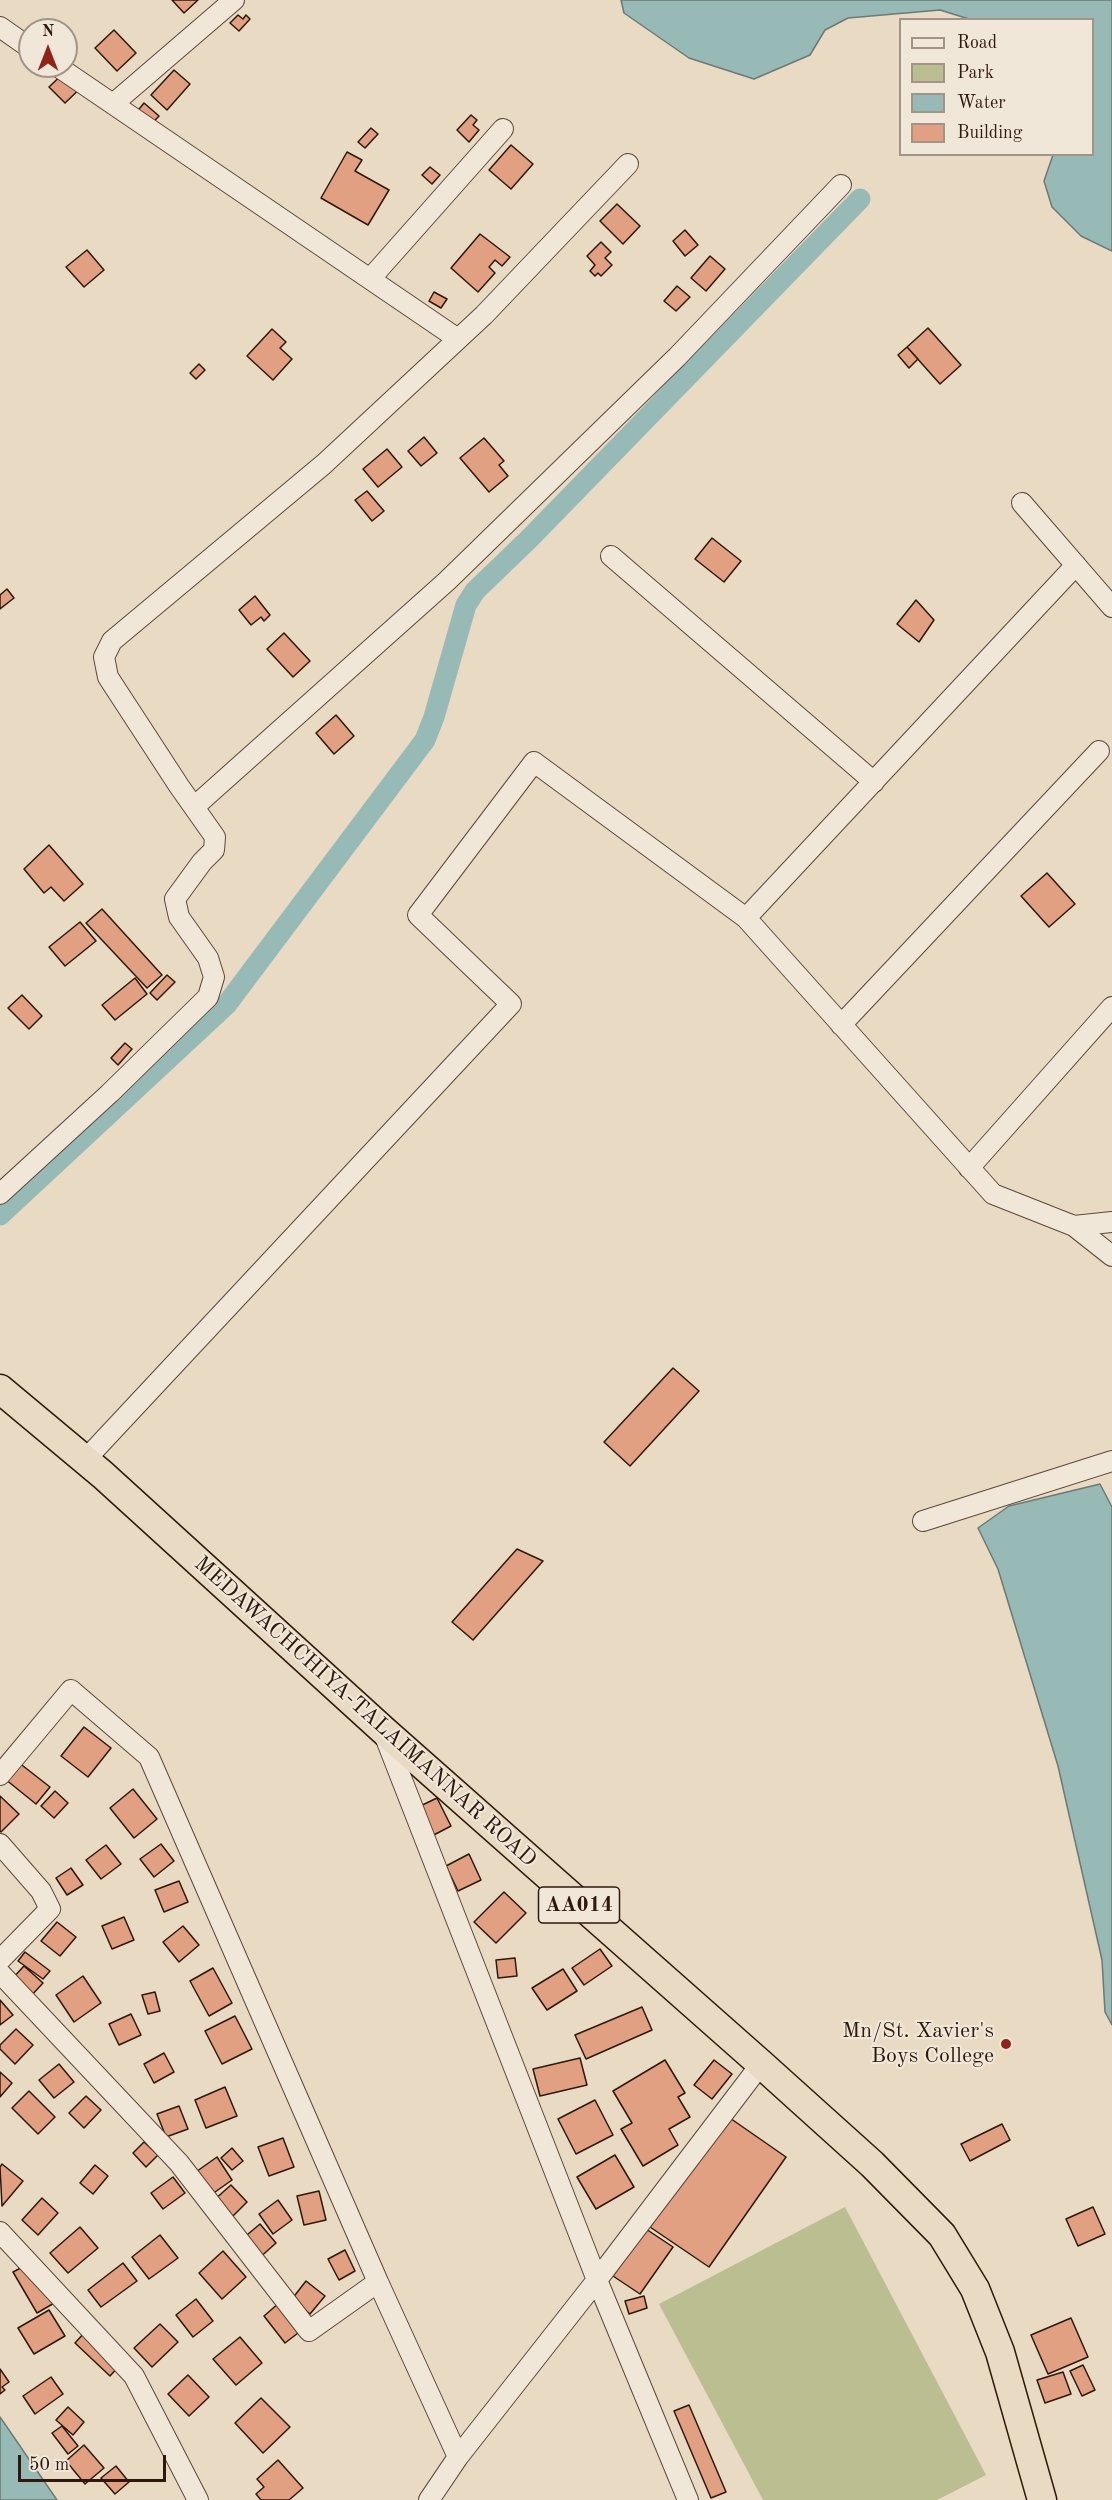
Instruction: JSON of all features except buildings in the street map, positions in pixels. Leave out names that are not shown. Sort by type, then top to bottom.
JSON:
[{"type":"highway","name":"MEDAWACHCHIYA-TALAIMANNAR ROAD","points":[[0,1389],[85,1460],[382,1729],[761,2064],[872,2164],[942,2235],[975,2289],[999,2352],[1042,2500]]},
{"type":"street","points":[[113,104],[234,0]]},
{"type":"street","points":[[0,27],[18,40]]},
{"type":"street","points":[[75,78],[458,339]]},
{"type":"street","points":[[370,279],[503,129]]},
{"type":"street","points":[[0,1194],[110,1093],[208,997],[214,977],[208,958],[178,917],[175,899],[201,862],[214,850],[215,837],[108,677],[104,657],[112,641],[324,464],[458,339],[628,164]]},
{"type":"street","points":[[194,807],[447,581],[677,357],[841,185]]},
{"type":"street","points":[[1022,503],[1112,607]]},
{"type":"street","points":[[611,556],[874,782]]},
{"type":"street","points":[[746,918],[1076,566]]},
{"type":"street","points":[[842,1025],[1099,751]]},
{"type":"street","points":[[85,1460],[511,1004],[418,915],[534,762],[746,918],[993,1194],[1074,1226],[1112,1256]]},
{"type":"street","points":[[969,1168],[1112,1007]]},
{"type":"street","points":[[1074,1226],[1112,1222]]},
{"type":"street","points":[[923,1521],[1112,1461]]},
{"type":"street","points":[[0,1775],[71,1690],[149,1757],[378,2282],[458,2457]]},
{"type":"street","points":[[382,1729],[597,2280],[688,2500]]},
{"type":"street","points":[[0,1844],[41,1891],[50,1908],[0,1960]]},
{"type":"street","points":[[0,1973],[179,2163],[309,2331],[378,2282]]},
{"type":"street","points":[[429,2500],[458,2457],[597,2280],[761,2064]]},
{"type":"street","points":[[0,2232],[134,2376],[198,2500]]},
{"type":"green space","points":[[845,2207],[986,2475],[937,2500],[763,2500],[659,2304]]},
{"type":"water","points":[[621,0],[1112,0],[1112,251],[1081,236],[1052,207],[1044,181],[1053,156],[1094,156],[1094,18],[966,18],[940,10],[848,18],[825,30],[810,55],[754,79],[689,58],[624,13]]},
{"type":"water","points":[[1100,1484],[1112,1507],[1112,2025],[1105,2012],[1102,1960],[1058,1766],[998,1569],[978,1528],[1009,1506]]},
{"type":"water","points":[[0,2417],[57,2500],[0,2500]]},
{"type":"waterway","points":[[0,1215],[227,1004],[425,740],[434,717],[466,605],[475,591],[530,538],[860,199]]},
{"type":"place","name":"Mn/St. Xavier's Boys College","points":[[1006,2044]]}]
